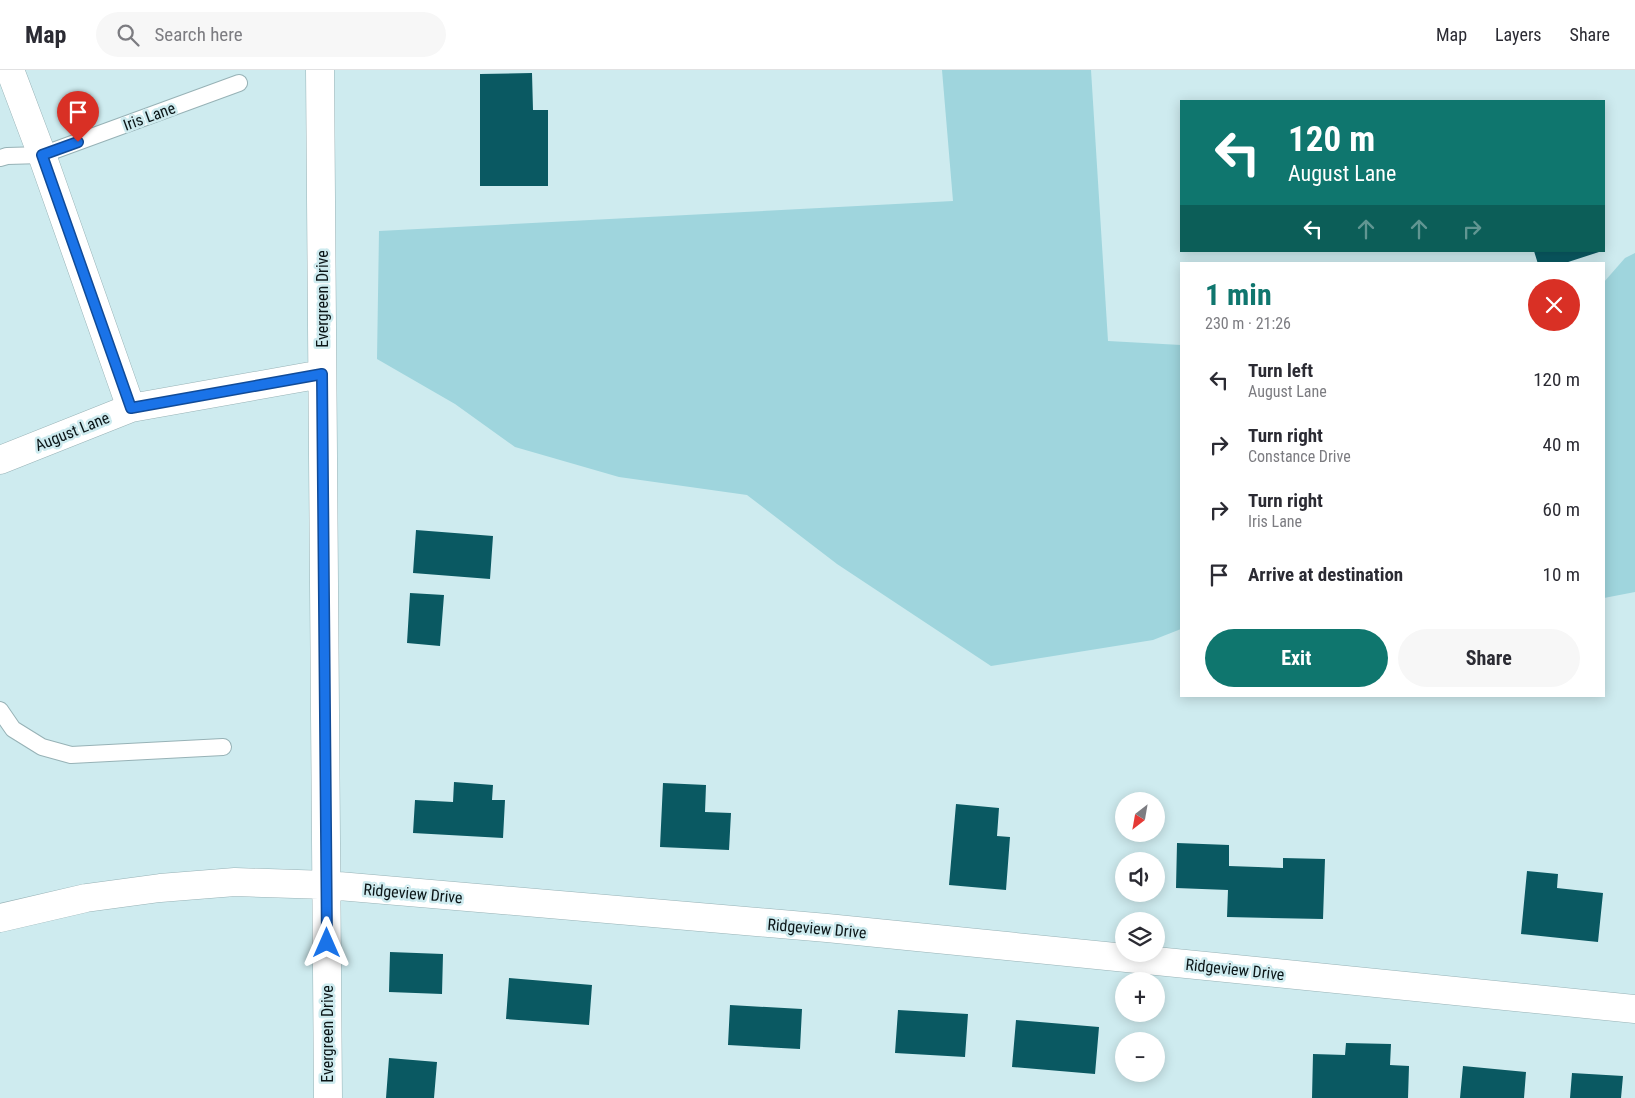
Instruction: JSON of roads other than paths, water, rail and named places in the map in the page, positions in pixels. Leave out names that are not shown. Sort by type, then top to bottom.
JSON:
[{"type":"street","points":[[10,70],[131,408]]},
{"type":"street","name":"Evergreen Drive","points":[[320,70],[328,1098]]},
{"type":"street","name":"August Lane","points":[[0,460],[131,408],[322,374]]},
{"type":"street","name":"Ridgeview Drive","points":[[0,918],[86,898],[160,888],[235,882],[327,885],[827,928],[1635,1009]]},
{"type":"lane","name":"Iris Lane","points":[[0,158],[42,155],[239,83]]},
{"type":"lane","points":[[0,710],[13,729],[42,747],[71,755],[223,747]]}]
